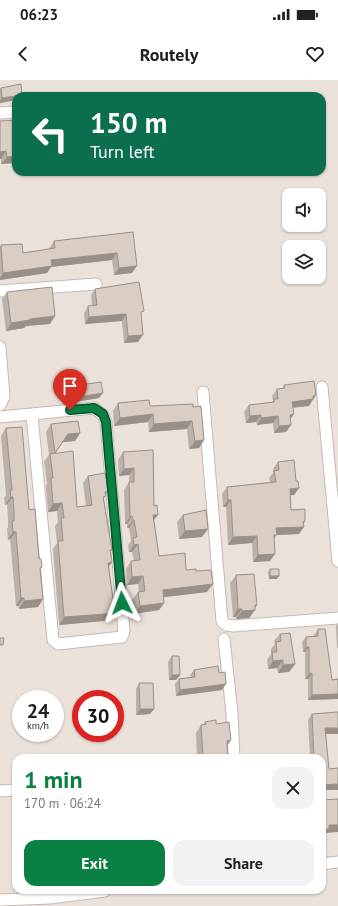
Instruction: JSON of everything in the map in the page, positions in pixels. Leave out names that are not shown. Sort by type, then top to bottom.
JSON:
[{"type":"street","points":[[0,113],[12,112]]},
{"type":"street","points":[[0,291],[96,284]]},
{"type":"street","points":[[0,347],[4,397],[0,405]]},
{"type":"street","points":[[322,387],[338,561]]},
{"type":"street","points":[[203,392],[222,621],[226,625],[233,626],[338,618]]},
{"type":"street","points":[[0,417],[94,408],[103,414],[106,422],[124,631],[122,637],[58,644],[53,640],[32,415]]},
{"type":"street","points":[[224,639],[232,712],[234,754]]},
{"type":"street","points":[[0,791],[12,790]]},
{"type":"street","points":[[326,864],[338,862]]},
{"type":"street","points":[[0,900],[50,898],[81,894]]},
{"type":"shaded area","points":[[0,80],[338,80],[338,906],[0,906]]},
{"type":"building","points":[[21,84],[22,92],[12,92],[12,96],[2,98],[1,88]]},
{"type":"building","points":[[12,120],[12,156],[7,157],[6,151],[0,152],[0,121]]},
{"type":"building","points":[[133,232],[137,266],[119,268],[117,253],[51,260],[52,266],[3,273],[1,245],[22,244],[23,253],[55,248],[54,241]]},
{"type":"building","points":[[139,282],[144,311],[141,312],[143,335],[128,336],[126,314],[89,317],[88,306],[97,305],[95,289]]},
{"type":"building","points":[[52,287],[55,316],[11,323],[7,292]]},
{"type":"building","points":[[314,381],[316,395],[313,396],[313,399],[292,402],[294,414],[290,415],[291,425],[279,426],[278,416],[261,418],[261,415],[250,416],[249,405],[274,402],[274,399],[278,399],[277,389],[285,388],[284,385]]},
{"type":"building","points":[[101,382],[103,393],[67,399],[65,390],[80,387],[80,385]]},
{"type":"building","points":[[149,400],[150,406],[193,404],[193,407],[201,406],[204,440],[195,441],[192,421],[154,424],[153,414],[120,418],[118,403]]},
{"type":"building","points":[[78,421],[80,433],[68,434],[55,453],[51,424]]},
{"type":"building","points":[[22,427],[29,510],[35,509],[39,559],[41,559],[42,567],[40,568],[43,599],[24,601],[24,598],[21,598],[16,532],[13,532],[13,497],[11,497],[10,490],[12,490],[6,428]]},
{"type":"building","points":[[153,450],[154,506],[157,505],[158,515],[153,515],[159,556],[185,553],[186,570],[211,570],[213,584],[163,590],[164,603],[140,606],[138,592],[145,591],[143,576],[132,577],[131,561],[140,560],[138,544],[134,545],[133,538],[137,537],[134,520],[132,516],[130,517],[129,482],[134,482],[134,468],[124,469],[123,452]]},
{"type":"building","points":[[73,451],[77,507],[92,505],[88,476],[105,473],[108,491],[105,492],[106,496],[103,497],[112,550],[110,550],[112,562],[108,563],[113,599],[118,598],[119,613],[64,617],[58,541],[63,541],[61,518],[64,518],[62,503],[53,504],[51,478],[53,478],[50,454]]},
{"type":"building","points":[[294,460],[296,481],[298,481],[299,488],[290,489],[291,510],[305,509],[305,521],[303,522],[304,527],[276,528],[277,535],[274,535],[275,554],[258,555],[257,536],[233,537],[231,500],[228,500],[227,487],[276,482],[274,471],[279,470],[278,462]]},
{"type":"building","points":[[206,510],[208,529],[185,531],[183,515]]},
{"type":"building","points":[[270,569],[279,569],[279,576],[270,576]]},
{"type":"building","points":[[254,574],[257,605],[255,605],[255,610],[242,611],[242,609],[238,609],[236,575]]},
{"type":"building","points":[[318,629],[325,629],[332,680],[338,679],[338,694],[312,695],[312,673],[309,674],[309,647],[306,647],[306,637],[318,636]]},
{"type":"building","points":[[290,633],[295,664],[283,665],[283,660],[273,661],[272,652],[277,652],[276,642],[281,641],[280,634]]},
{"type":"building","points":[[0,638],[4,638],[3,645],[0,645]]},
{"type":"building","points":[[172,656],[179,656],[180,675],[172,675]]},
{"type":"building","points":[[218,666],[219,673],[225,672],[226,684],[180,690],[179,679],[195,677],[194,670]]},
{"type":"building","points":[[139,683],[153,683],[154,709],[140,709]]},
{"type":"building","points":[[338,712],[338,728],[325,728],[329,769],[338,768],[338,784],[326,785],[326,754],[314,754],[312,714]]},
{"type":"building","points":[[216,720],[216,724],[229,722],[231,740],[227,741],[228,754],[203,754],[201,725],[206,724],[205,722]]},
{"type":"building","points":[[338,799],[338,825],[329,825],[329,829],[326,829],[326,800]]},
{"type":"route","points":[[70,410],[94,408],[103,414],[106,422],[114,495],[122,603]]}]
